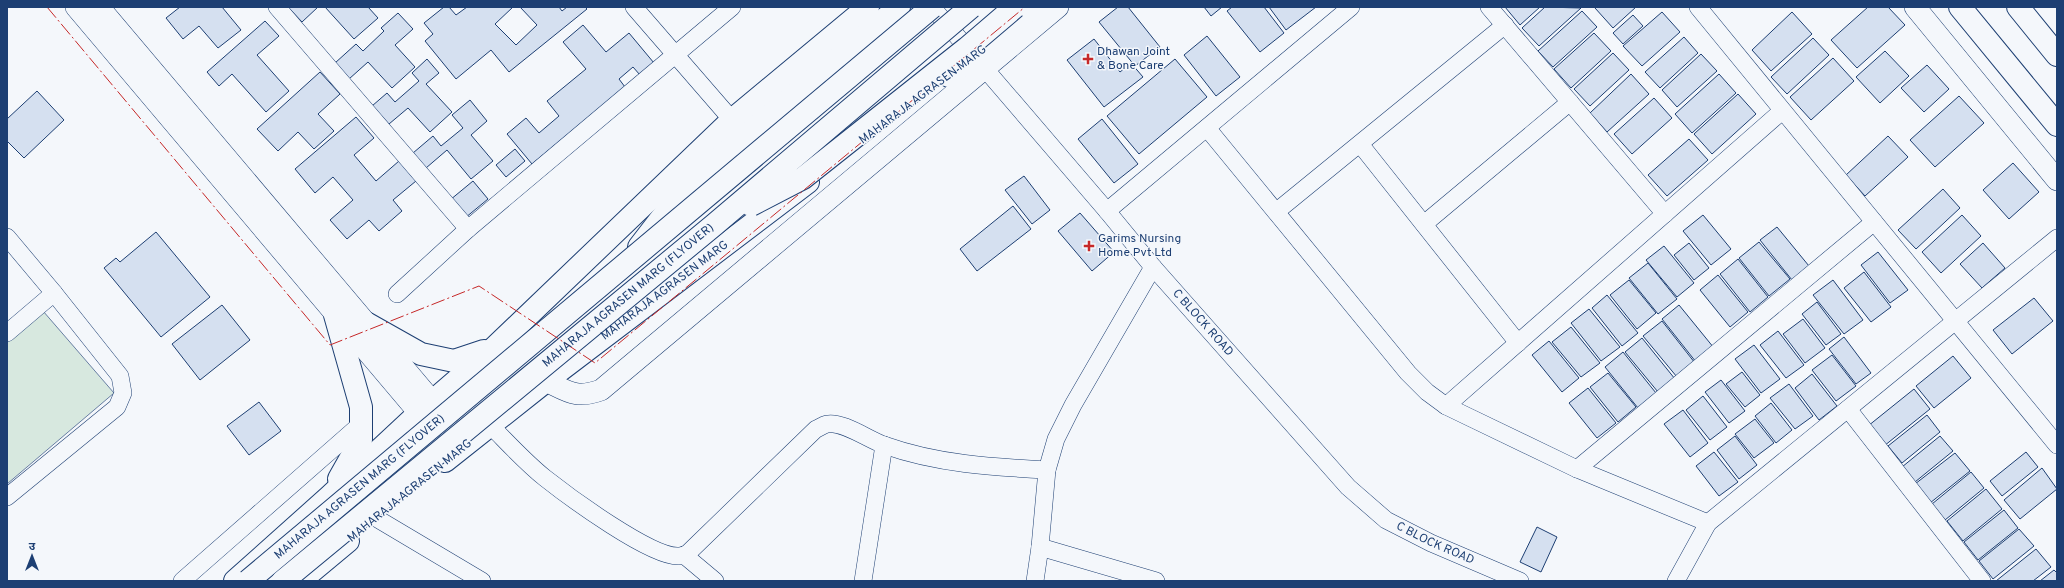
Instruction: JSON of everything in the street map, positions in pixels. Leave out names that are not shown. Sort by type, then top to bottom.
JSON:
[{"type":"main road","points":[[234,581],[329,497],[426,407],[493,349],[732,120],[868,7]]},
{"type":"main road","points":[[626,264],[687,185],[900,7]]},
{"type":"main road","name":"MAHARAJA AGRASEN MARG (FLYOVER)","points":[[248,581],[932,7]]},
{"type":"main road","name":"MAHARAJA AGRASEN MARG (FLYOVER)","points":[[283,581],[714,225],[971,7]]},
{"type":"main road","points":[[714,225],[803,178],[967,48],[1015,7]]},
{"type":"main road","name":"MAHARAJA AGRASEN MARG","points":[[300,581],[546,381],[980,62],[1034,7]]},
{"type":"main road","points":[[1960,7],[2057,125]]},
{"type":"main road","points":[[2018,7],[2057,55]]},
{"type":"main road","points":[[329,497],[362,440],[362,407],[335,315]]},
{"type":"main road","points":[[366,323],[421,354],[454,361],[493,349]]},
{"type":"street","points":[[76,7],[335,315],[426,407]]},
{"type":"street","points":[[99,7],[366,323],[426,407]]},
{"type":"street","points":[[277,7],[468,228]]},
{"type":"street","points":[[634,7],[732,120]]},
{"type":"street","points":[[397,294],[468,228],[732,7]]},
{"type":"street","name":"C BLOCK ROAD","points":[[932,7],[1107,211],[1153,267],[1348,487],[1386,520],[1431,543],[1520,581]]},
{"type":"street","points":[[546,381],[572,394],[586,395],[601,390],[980,62],[1058,7]]},
{"type":"street","points":[[1107,211],[1351,7]]},
{"type":"street","points":[[1489,7],[1665,214]]},
{"type":"street","points":[[1698,7],[2057,445]]},
{"type":"street","points":[[1915,7],[2057,180]]},
{"type":"street","points":[[1277,211],[1505,25]]},
{"type":"street","points":[[1424,224],[1570,102]]},
{"type":"street","points":[[1446,406],[1782,111]]},
{"type":"street","points":[[1207,128],[1277,211],[1408,373],[1427,392],[1446,406],[1578,469],[1708,523]]},
{"type":"street","points":[[1360,144],[1518,343]]},
{"type":"street","points":[[1578,469],[1874,222]]},
{"type":"street","points":[[7,237],[120,376],[122,393],[117,407],[7,497]]},
{"type":"street","points":[[1676,581],[1708,523],[2057,238]]},
{"type":"street","points":[[1035,581],[1040,547],[1047,470],[1056,439],[1153,267]]},
{"type":"street","points":[[7,333],[54,293]]},
{"type":"street","points":[[1848,409],[1982,581]]},
{"type":"street","points":[[182,581],[362,424]]},
{"type":"street","points":[[684,555],[816,429],[828,424],[843,426],[884,445],[934,460],[986,467],[1047,470]]},
{"type":"street","points":[[490,425],[516,452],[546,478],[596,514],[642,543],[671,555],[684,555],[715,581]]},
{"type":"street","points":[[863,581],[884,445]]},
{"type":"street","points":[[376,518],[482,581]]},
{"type":"street","points":[[1040,547],[1156,581]]},
{"type":"shaded area","points":[[43,311],[114,393],[7,484],[7,341]]},
{"type":"building","points":[[180,7],[222,7],[241,30],[218,48],[199,26],[183,39],[166,18]]},
{"type":"building","points":[[288,7],[318,7],[302,22]]},
{"type":"building","points":[[325,7],[368,7],[378,18],[354,39]]},
{"type":"building","points":[[444,7],[449,7],[456,15],[467,7],[513,7],[495,24],[516,45],[537,25],[520,7],[559,7],[562,11],[567,7],[585,7],[587,9],[509,72],[491,50],[456,79],[425,41],[433,34],[424,23]]},
{"type":"building","points":[[1118,7],[1128,7],[1160,47],[1135,66],[1099,22]]},
{"type":"building","points":[[1204,7],[1222,7],[1211,16]]},
{"type":"building","points":[[1232,7],[1264,7],[1284,33],[1260,52],[1227,11]]},
{"type":"building","points":[[1269,7],[1316,7],[1286,30]]},
{"type":"building","points":[[1505,7],[1540,7],[1520,25]]},
{"type":"building","points":[[1545,7],[1581,8],[1539,46],[1522,28]]},
{"type":"building","points":[[1636,7],[1613,28],[1595,8]]},
{"type":"building","points":[[1868,7],[1888,7],[1905,25],[1857,68],[1831,40]]},
{"type":"building","points":[[1582,11],[1597,27],[1553,67],[1538,51]]},
{"type":"building","points":[[1662,12],[1680,32],[1642,66],[1623,46]]},
{"type":"building","points":[[1792,12],[1812,34],[1771,71],[1752,50]]},
{"type":"building","points":[[398,13],[413,29],[395,45],[415,67],[392,88],[368,62],[349,79],[335,63],[356,44],[363,51],[384,31],[381,28]]},
{"type":"building","points":[[1633,15],[1643,26],[1623,44],[1613,33]]},
{"type":"building","points":[[265,21],[279,36],[257,55],[289,91],[266,112],[232,74],[219,86],[207,72]]},
{"type":"building","points":[[583,25],[606,52],[629,33],[654,63],[640,75],[633,67],[619,79],[625,87],[532,164],[507,134],[526,118],[539,133],[559,116],[547,101],[586,69],[563,42]]},
{"type":"building","points":[[1594,33],[1611,51],[1571,88],[1554,69]]},
{"type":"building","points":[[1207,36],[1240,77],[1216,96],[1184,55]]},
{"type":"building","points":[[1684,37],[1698,53],[1660,88],[1645,72]]},
{"type":"building","points":[[1813,38],[1829,55],[1787,94],[1771,77]]},
{"type":"building","points":[[1094,39],[1120,72],[1131,63],[1143,77],[1104,107],[1067,60]]},
{"type":"building","points":[[1885,51],[1909,76],[1880,103],[1856,77]]},
{"type":"building","points":[[1613,53],[1629,70],[1590,106],[1574,89]]},
{"type":"building","points":[[1701,54],[1717,71],[1677,107],[1662,90]]},
{"type":"building","points":[[1833,58],[1854,81],[1811,120],[1790,97]]},
{"type":"building","points":[[427,59],[439,73],[426,84],[452,112],[430,132],[408,108],[389,124],[372,106],[387,93],[395,102],[419,81],[412,73]]},
{"type":"building","points":[[1175,59],[1207,97],[1139,154],[1107,116]]},
{"type":"building","points":[[1927,65],[1949,89],[1924,112],[1901,88]]},
{"type":"building","points":[[320,72],[340,94],[318,114],[334,131],[314,149],[298,132],[278,151],[257,129]]},
{"type":"building","points":[[1631,74],[1649,94],[1607,132],[1590,113]]},
{"type":"building","points":[[1719,74],[1736,93],[1692,133],[1675,114]]},
{"type":"building","points":[[37,91],[64,120],[24,158],[7,141],[7,119]]},
{"type":"building","points":[[1738,94],[1756,114],[1712,154],[1694,134]]},
{"type":"building","points":[[1959,96],[1984,123],[1935,167],[1910,140]]},
{"type":"building","points":[[1654,98],[1672,118],[1632,154],[1614,134]]},
{"type":"building","points":[[470,100],[487,121],[471,135],[493,161],[471,179],[447,150],[426,168],[413,153],[433,136],[441,146],[463,128],[452,115]]},
{"type":"building","points":[[356,117],[374,138],[354,155],[376,181],[399,161],[416,181],[393,200],[402,211],[379,231],[369,220],[347,239],[330,220],[353,200],[333,177],[315,193],[295,169]]},
{"type":"building","points":[[1102,119],[1138,164],[1114,183],[1078,139]]},
{"type":"building","points":[[1888,136],[1908,157],[1865,196],[1846,175]]},
{"type":"building","points":[[1689,139],[1708,160],[1667,196],[1648,175]]},
{"type":"building","points":[[515,149],[525,161],[506,177],[496,165]]},
{"type":"building","points":[[2013,163],[2039,192],[2009,219],[1983,190]]},
{"type":"building","points":[[1024,176],[1050,210],[1032,224],[1005,190]]},
{"type":"building","points":[[473,181],[488,199],[465,218],[450,200]]},
{"type":"building","points":[[1943,189],[1960,208],[1916,249],[1898,230]]},
{"type":"building","points":[[1013,206],[1031,229],[977,271],[960,249]]},
{"type":"building","points":[[1080,213],[1114,252],[1092,271],[1058,231]]},
{"type":"building","points":[[1703,215],[1731,249],[1711,265],[1683,231]]},
{"type":"building","points":[[1962,215],[1981,236],[1941,273],[1922,252]]},
{"type":"building","points":[[1777,227],[1809,266],[1792,280],[1760,240]]},
{"type":"building","points":[[156,232],[210,297],[161,337],[104,268],[116,258],[120,262]]},
{"type":"building","points":[[1759,242],[1790,279],[1769,296],[1739,258]]},
{"type":"building","points":[[1689,243],[1709,268],[1694,280],[1674,255]]},
{"type":"building","points":[[1983,243],[2005,268],[1982,288],[1960,264]]},
{"type":"building","points":[[1664,246],[1694,283],[1677,297],[1646,260]]},
{"type":"building","points":[[1878,252],[1908,290],[1890,303],[1861,265]]},
{"type":"building","points":[[1738,259],[1768,297],[1750,312],[1720,274]]},
{"type":"building","points":[[1648,263],[1677,299],[1658,314],[1629,278]]},
{"type":"building","points":[[1864,272],[1891,307],[1871,322],[1844,288]]},
{"type":"building","points":[[1718,275],[1748,312],[1730,327],[1700,290]]},
{"type":"building","points":[[1629,280],[1656,313],[1637,329],[1610,295]]},
{"type":"building","points":[[1833,280],[1863,320],[1844,334],[1813,295]]},
{"type":"building","points":[[1607,295],[1638,333],[1622,346],[1592,308]]},
{"type":"building","points":[[2034,298],[2053,321],[2012,354],[1993,330]]},
{"type":"building","points":[[1817,302],[1841,334],[1826,345],[1802,314]]},
{"type":"building","points":[[222,305],[250,340],[200,380],[172,344]]},
{"type":"building","points":[[1679,305],[1714,348],[1696,362],[1662,319]]},
{"type":"building","points":[[1589,309],[1620,347],[1601,361],[1571,323]]},
{"type":"building","points":[[1803,319],[1825,348],[1805,363],[1783,334]]},
{"type":"building","points":[[1662,321],[1695,363],[1677,377],[1643,336]]},
{"type":"building","points":[[1571,327],[1600,363],[1581,377],[1552,342]]},
{"type":"building","points":[[1778,331],[1804,365],[1786,378],[1760,345]]},
{"type":"building","points":[[1844,337],[1871,373],[1856,384],[1829,349]]},
{"type":"building","points":[[1642,338],[1675,379],[1658,392],[1625,352]]},
{"type":"building","points":[[1549,341],[1579,378],[1562,392],[1532,355]]},
{"type":"building","points":[[1754,345],[1780,379],[1761,393],[1735,359]]},
{"type":"building","points":[[1623,352],[1656,393],[1638,408],[1605,367]]},
{"type":"building","points":[[1832,355],[1856,386],[1836,401],[1812,370]]},
{"type":"building","points":[[1953,356],[1971,378],[1934,408],[1916,386]]},
{"type":"building","points":[[1742,372],[1760,395],[1745,407],[1726,384]]},
{"type":"building","points":[[1608,373],[1636,407],[1618,422],[1590,387]]},
{"type":"building","points":[[1812,374],[1837,406],[1819,420],[1795,388]]},
{"type":"building","points":[[1721,380],[1745,411],[1729,423],[1705,392]]},
{"type":"building","points":[[1789,384],[1813,416],[1795,429],[1770,398]]},
{"type":"building","points":[[1588,388],[1616,423],[1597,438],[1569,403]]},
{"type":"building","points":[[1914,389],[1930,409],[1884,446],[1868,426]]},
{"type":"building","points":[[1703,396],[1727,427],[1710,440],[1686,410]]},
{"type":"building","points":[[259,402],[281,431],[249,455],[227,426]]},
{"type":"building","points":[[1771,403],[1792,430],[1776,443],[1755,416]]},
{"type":"building","points":[[1683,410],[1708,443],[1690,457],[1664,424]]},
{"type":"building","points":[[1927,415],[1940,432],[1902,463],[1888,446]]},
{"type":"building","points":[[1755,419],[1774,443],[1754,458],[1735,434]]},
{"type":"building","points":[[1735,436],[1757,465],[1739,479],[1717,450]]},
{"type":"building","points":[[1940,436],[1953,451],[1915,482],[1902,467]]},
{"type":"building","points":[[1714,452],[1738,482],[1719,496],[1696,466]]},
{"type":"building","points":[[2026,452],[2038,467],[2002,496],[1990,481]]},
{"type":"building","points":[[1955,453],[1970,471],[1930,503],[1915,484]]},
{"type":"building","points":[[2042,468],[2057,489],[2020,519],[2004,500]]},
{"type":"building","points":[[1971,472],[1984,488],[1945,520],[1932,504]]},
{"type":"building","points":[[1986,489],[2002,509],[1963,541],[1947,521]]},
{"type":"building","points":[[2004,510],[2018,528],[1978,560],[1964,542]]},
{"type":"building","points":[[1537,527],[1557,537],[1541,572],[1520,562]]},
{"type":"building","points":[[2019,529],[2034,546],[1993,579],[1979,561]]},
{"type":"building","points":[[2036,549],[2051,567],[2033,581],[1996,581]]},
{"type":"building","points":[[2054,570],[2057,573],[2057,581],[2040,581]]},
{"type":"power","points":[[47,7],[330,345],[479,286],[595,363],[1025,7]]},
{"type":"place","name":"Dhawan Joint & Bone Care","points":[[1088,59]]},
{"type":"place","name":"Garims Nursing Home Pvt Ltd","points":[[1089,246]]}]
